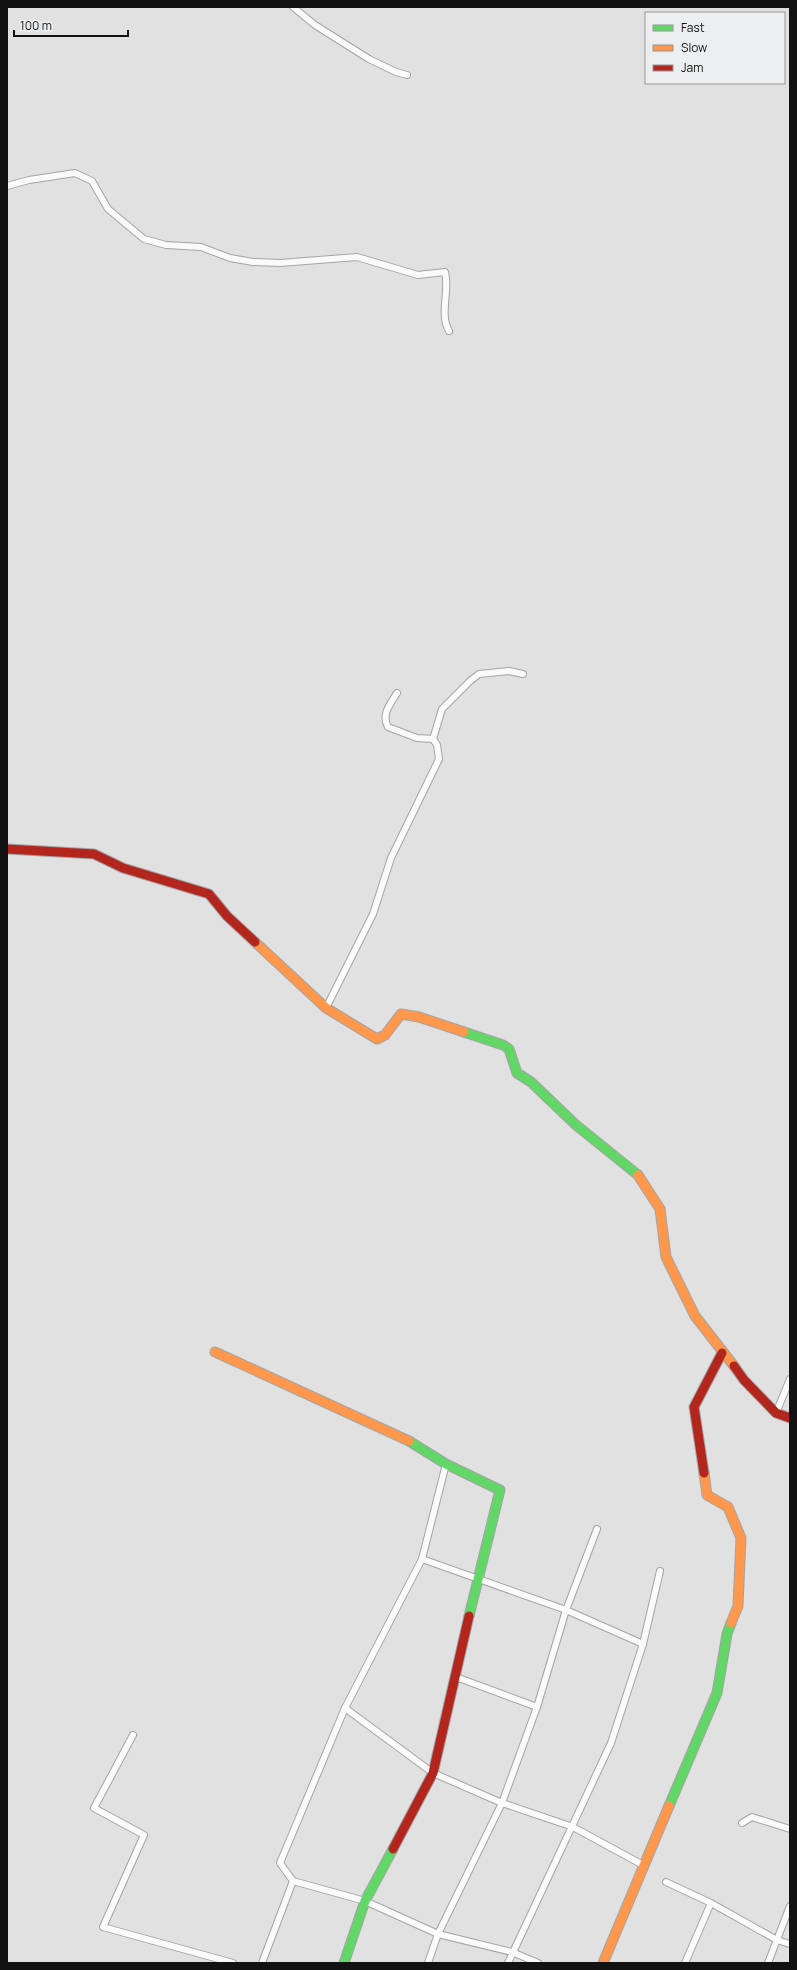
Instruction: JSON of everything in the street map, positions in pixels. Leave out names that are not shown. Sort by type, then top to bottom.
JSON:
[{"type":"street","points":[[293,7],[315,25],[369,59],[396,72],[407,75]]},
{"type":"street","points":[[7,186],[29,180],[75,173],[92,181],[108,209],[144,239],[166,245],[201,247],[230,258],[253,262],[280,263],[357,258],[418,275],[445,272],[448,282],[444,323],[449,331]]},
{"type":"street","points":[[433,740],[442,708],[479,674],[509,671],[523,674]]},
{"type":"street","points":[[326,1008],[373,914],[391,858],[439,759],[437,745],[433,740],[417,738],[388,727],[385,721],[386,712],[397,693]]},
{"type":"street","points":[[7,849],[94,854],[123,868],[209,894],[227,916],[326,1008],[377,1039],[385,1035],[401,1014],[419,1018],[503,1044],[509,1049],[517,1073],[531,1082],[576,1125],[641,1178],[660,1209],[666,1258],[695,1316],[744,1380],[776,1413],[790,1418]]},
{"type":"street","points":[[215,1352],[407,1439],[446,1464],[500,1490],[477,1580],[433,1773],[365,1901],[344,1963]]},
{"type":"street","points":[[606,1962],[643,1866],[717,1693],[727,1634],[738,1606],[741,1538],[728,1507],[707,1494],[694,1407],[722,1353]]},
{"type":"street","points":[[776,1413],[790,1379]]},
{"type":"street","points":[[446,1464],[422,1559],[345,1708],[280,1863],[293,1881],[365,1901],[438,1934],[512,1952],[538,1963]]},
{"type":"street","points":[[428,1963],[438,1934],[502,1803],[537,1707],[566,1610],[597,1529]]},
{"type":"street","points":[[422,1559],[477,1580],[566,1610],[643,1644]]},
{"type":"street","points":[[508,1963],[573,1827],[611,1743],[643,1644],[660,1571]]},
{"type":"street","points":[[456,1677],[537,1707]]},
{"type":"street","points":[[345,1708],[433,1773],[502,1803],[573,1827],[643,1866]]},
{"type":"street","points":[[133,1735],[94,1808],[144,1835],[103,1927],[233,1963]]},
{"type":"street","points":[[742,1823],[752,1817],[790,1829]]},
{"type":"street","points":[[262,1963],[293,1881]]},
{"type":"street","points":[[666,1882],[711,1903],[776,1940],[790,1944]]},
{"type":"street","points":[[685,1963],[711,1903]]},
{"type":"street","points":[[768,1963],[790,1906]]},
{"type":"traffic: fast","points":[[464,1032],[503,1045],[509,1049],[517,1073],[531,1082],[576,1125],[638,1175]]},
{"type":"traffic: fast","points":[[409,1441],[446,1464],[500,1490],[469,1616]]},
{"type":"traffic: fast","points":[[669,1806],[717,1693],[727,1634],[731,1623]]},
{"type":"traffic: fast","points":[[344,1963],[365,1901],[393,1849]]},
{"type":"traffic: slow","points":[[255,942],[326,1008],[377,1039],[385,1035],[401,1014],[419,1017],[464,1032]]},
{"type":"traffic: slow","points":[[638,1175],[660,1209],[666,1257],[695,1316],[734,1366]]},
{"type":"traffic: slow","points":[[215,1352],[409,1441]]},
{"type":"traffic: slow","points":[[704,1473],[707,1495],[728,1507],[741,1538],[738,1606],[731,1623]]},
{"type":"traffic: slow","points":[[603,1963],[669,1806]]},
{"type":"traffic: jam","points":[[7,849],[94,854],[123,868],[209,894],[227,916],[255,942]]},
{"type":"traffic: jam","points":[[704,1473],[694,1407],[722,1353]]},
{"type":"traffic: jam","points":[[734,1366],[744,1380],[776,1413],[790,1418]]},
{"type":"traffic: jam","points":[[393,1849],[433,1773],[469,1616]]}]
